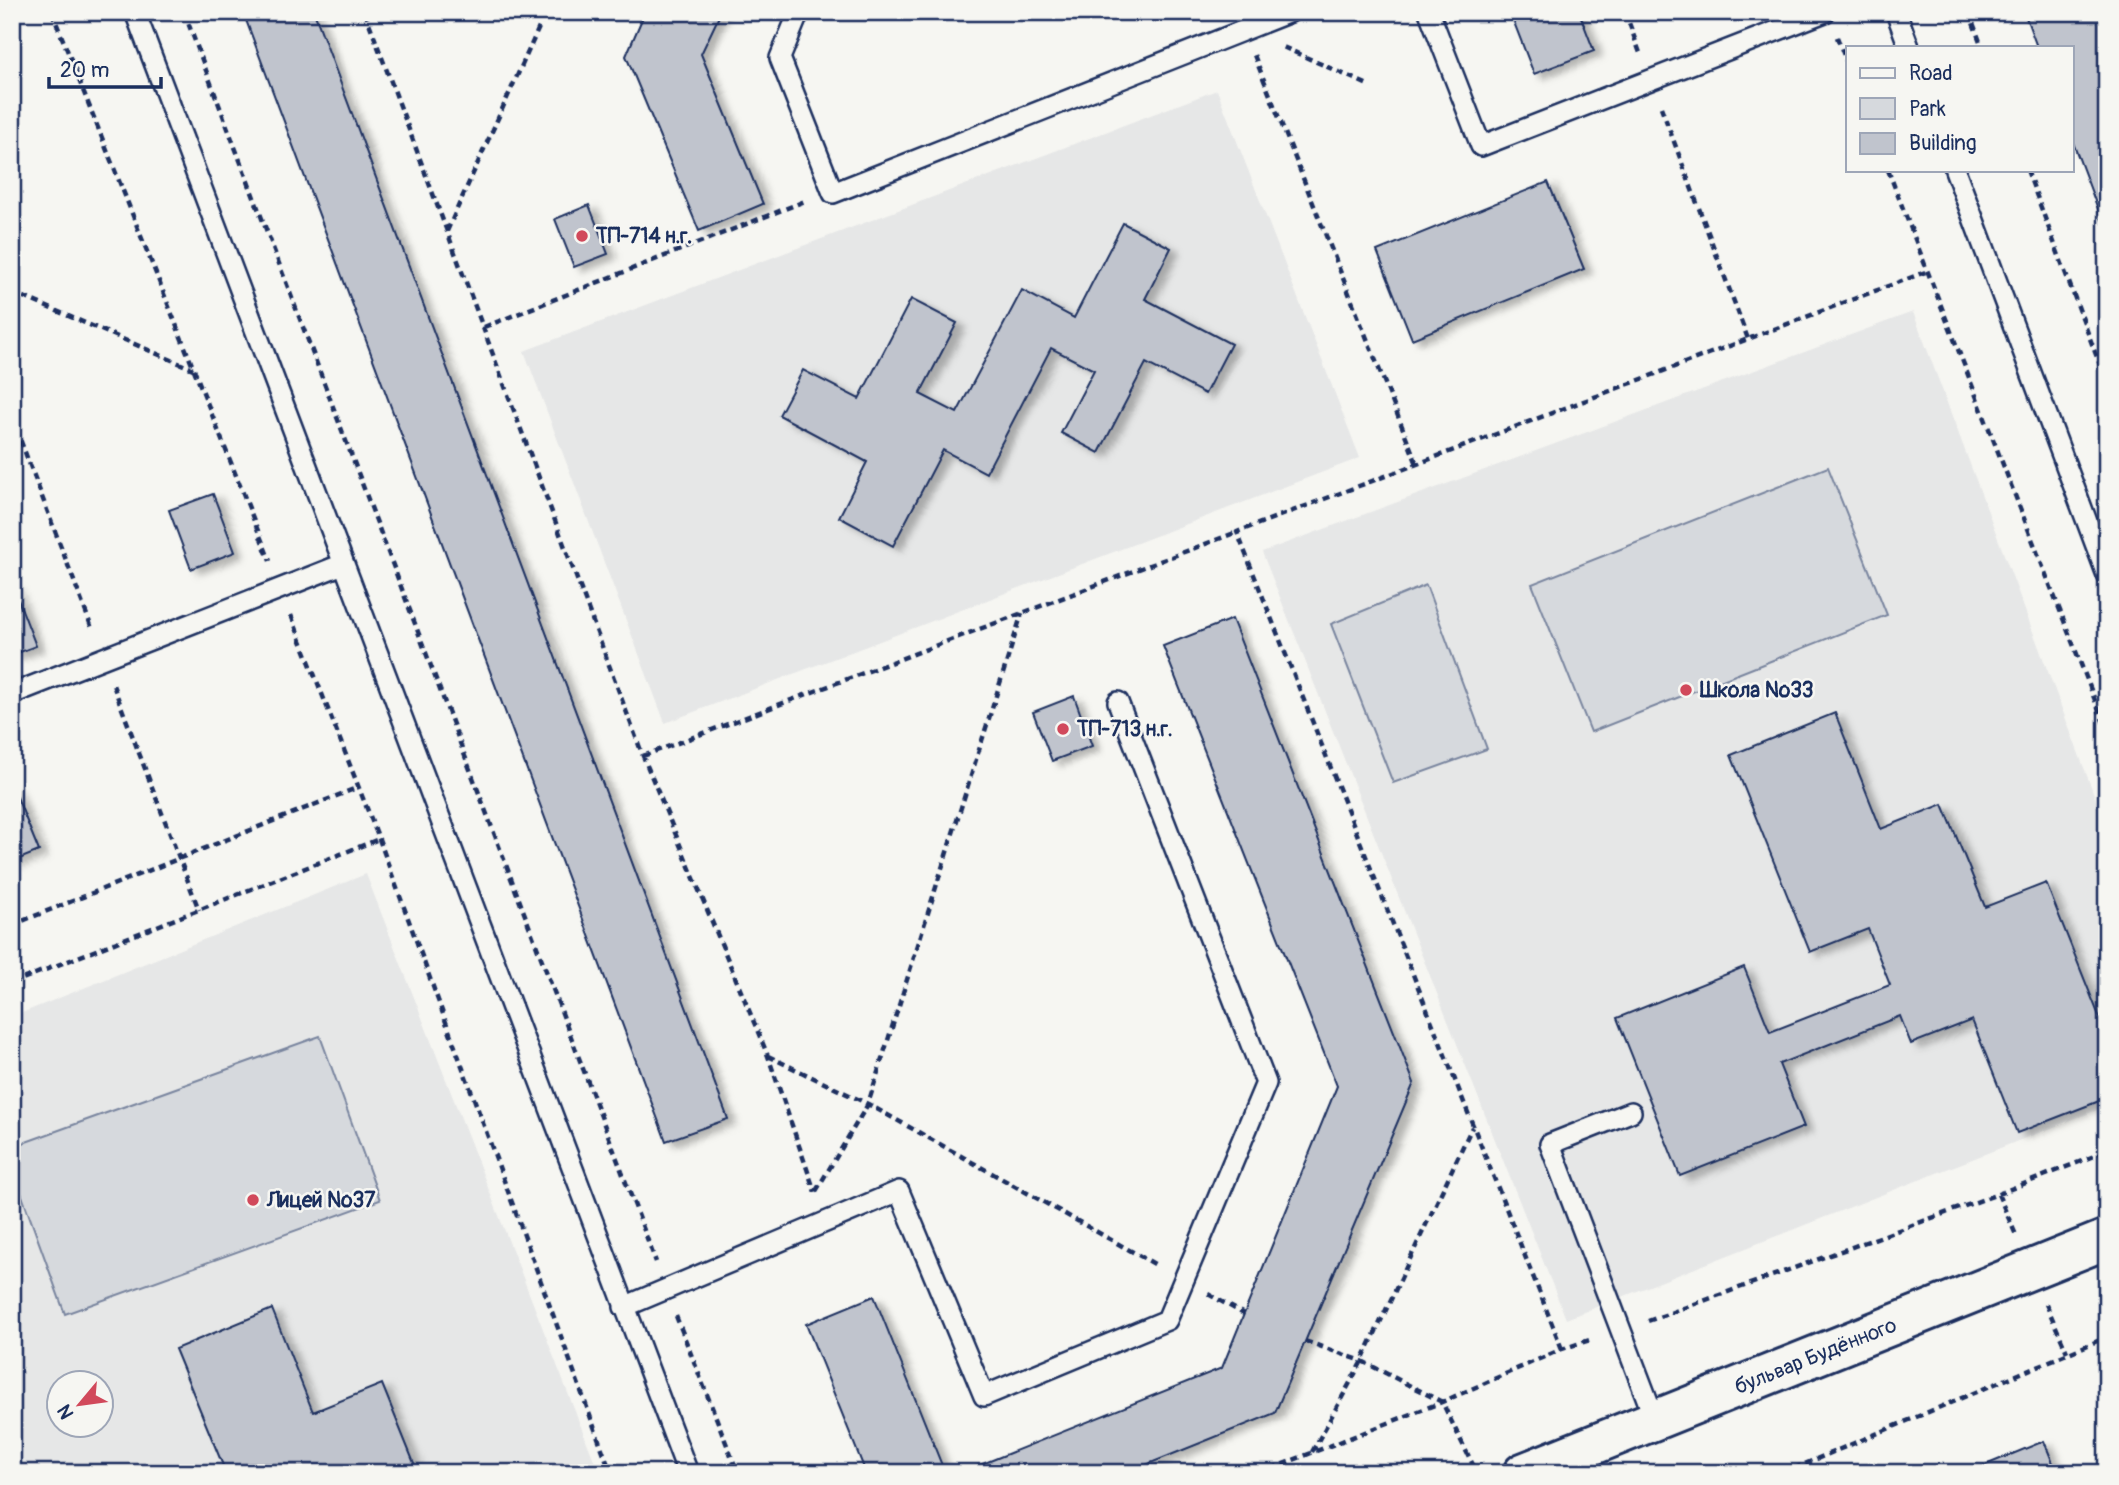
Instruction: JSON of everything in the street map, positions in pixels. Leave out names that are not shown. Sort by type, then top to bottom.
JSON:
[{"type":"street","name":"бульвар Будённого","points":[[1523,1473],[2107,1239]]},
{"type":"lane","points":[[135,12],[688,1473]]},
{"type":"lane","points":[[799,12],[780,58],[833,193],[1290,12]]},
{"type":"lane","points":[[1429,12],[1481,146],[1825,12]]},
{"type":"lane","points":[[1896,12],[1909,46]]},
{"type":"lane","points":[[1956,172],[2107,575]]},
{"type":"lane","points":[[12,694],[343,564]]},
{"type":"lane","points":[[624,1307],[899,1191],[984,1396],[1167,1320],[1266,1083],[1118,702]]},
{"type":"lane","points":[[1631,1112],[1550,1144],[1655,1420]]},
{"type":"path","points":[[52,12],[379,839],[611,1473]]},
{"type":"path","points":[[184,12],[738,1473]]},
{"type":"path","points":[[365,12],[643,756],[768,1056],[815,1192],[867,1104],[1022,613]]},
{"type":"path","points":[[446,231],[546,12]]},
{"type":"path","points":[[1625,12],[1748,339]]},
{"type":"path","points":[[1969,12],[1982,46]]},
{"type":"path","points":[[1244,30],[1368,85]]},
{"type":"path","points":[[1244,30],[1418,464]]},
{"type":"path","points":[[1889,172],[2107,731]]},
{"type":"path","points":[[2028,172],[2107,384]]},
{"type":"path","points":[[484,327],[805,201]]},
{"type":"path","points":[[643,756],[1928,271]]},
{"type":"path","points":[[12,292],[193,369]]},
{"type":"path","points":[[1237,532],[1562,1349]]},
{"type":"path","points":[[12,925],[359,787]]},
{"type":"path","points":[[12,984],[379,839]]},
{"type":"path","points":[[768,1056],[867,1104],[1244,1314]]},
{"type":"path","points":[[1311,1453],[1362,1361],[1472,1126]]},
{"type":"path","points":[[1260,1473],[1442,1402],[1562,1349],[1620,1331],[1998,1194],[2107,1151]]},
{"type":"path","points":[[1783,1473],[2107,1338]]},
{"type":"path","points":[[1305,1341],[1362,1361],[1442,1402],[1477,1473]]},
{"type":"shaded area","points":[[1217,90],[1360,458],[665,723],[524,351]]},
{"type":"shaded area","name":"Школа №33","points":[[1913,312],[2107,829],[2107,1106],[1566,1319],[1262,552]]},
{"type":"shaded area","name":"Лицей №37","points":[[366,874],[599,1473],[12,1473],[12,1017]]},
{"type":"green space","points":[[1828,467],[1887,615],[1591,732],[1532,584]]},
{"type":"green space","points":[[1426,585],[1487,749],[1393,783],[1331,624]]},
{"type":"green space","points":[[320,1036],[380,1200],[65,1314],[12,1168],[12,1147]]},
{"type":"building","points":[[243,12],[314,12],[728,1119],[666,1141]]},
{"type":"building","points":[[645,12],[721,12],[701,54],[763,204],[699,231],[626,56]]},
{"type":"building","points":[[1510,12],[1579,12],[1594,51],[1534,74]]},
{"type":"building","points":[[2024,12],[2098,12],[2107,35],[2107,233],[2074,145],[2074,46],[2037,46]]},
{"type":"building","points":[[1548,182],[1584,269],[1412,339],[1377,251]]},
{"type":"building","name":"ТП-714 н.г.","points":[[589,205],[608,254],[574,267],[555,219]]},
{"type":"building","points":[[1123,223],[1171,248],[1145,299],[1231,344],[1205,394],[1146,363],[1099,453],[1061,433],[1094,370],[1051,348],[986,473],[943,450],[893,546],[839,517],[867,462],[779,415],[803,370],[859,399],[911,299],[957,323],[920,394],[957,413],[1022,290],[1074,318]]},
{"type":"building","points":[[213,494],[235,552],[191,569],[169,510]]},
{"type":"building","points":[[12,584],[36,646],[12,655]]},
{"type":"building","points":[[1232,619],[1414,1083],[1275,1413],[1126,1473],[960,1473],[1222,1368],[1337,1086],[1163,646]]},
{"type":"building","name":"ТП-713 н.г.","points":[[1074,696],[1092,746],[1052,761],[1033,712]]},
{"type":"building","points":[[1835,713],[1881,829],[1943,804],[1985,907],[2046,883],[2107,1036],[2107,1098],[2017,1133],[1972,1020],[1911,1044],[1900,1016],[1779,1064],[1804,1127],[1680,1176],[1617,1018],[1744,967],[1770,1032],[1890,985],[1868,929],[1810,952],[1731,755]]},
{"type":"building","points":[[12,785],[39,851],[12,862]]},
{"type":"building","points":[[874,1296],[945,1473],[866,1473],[806,1324]]},
{"type":"building","points":[[272,1309],[313,1412],[382,1384],[418,1473],[226,1473],[175,1349]]},
{"type":"building","points":[[2044,1441],[2057,1473],[1966,1473]]},
{"type":"place","name":"ТП-714 н.г.","points":[[582,236]]},
{"type":"place","name":"Школа №33","points":[[1686,690]]},
{"type":"place","name":"ТП-713 н.г.","points":[[1063,729]]},
{"type":"place","name":"Лицей №37","points":[[253,1200]]}]
